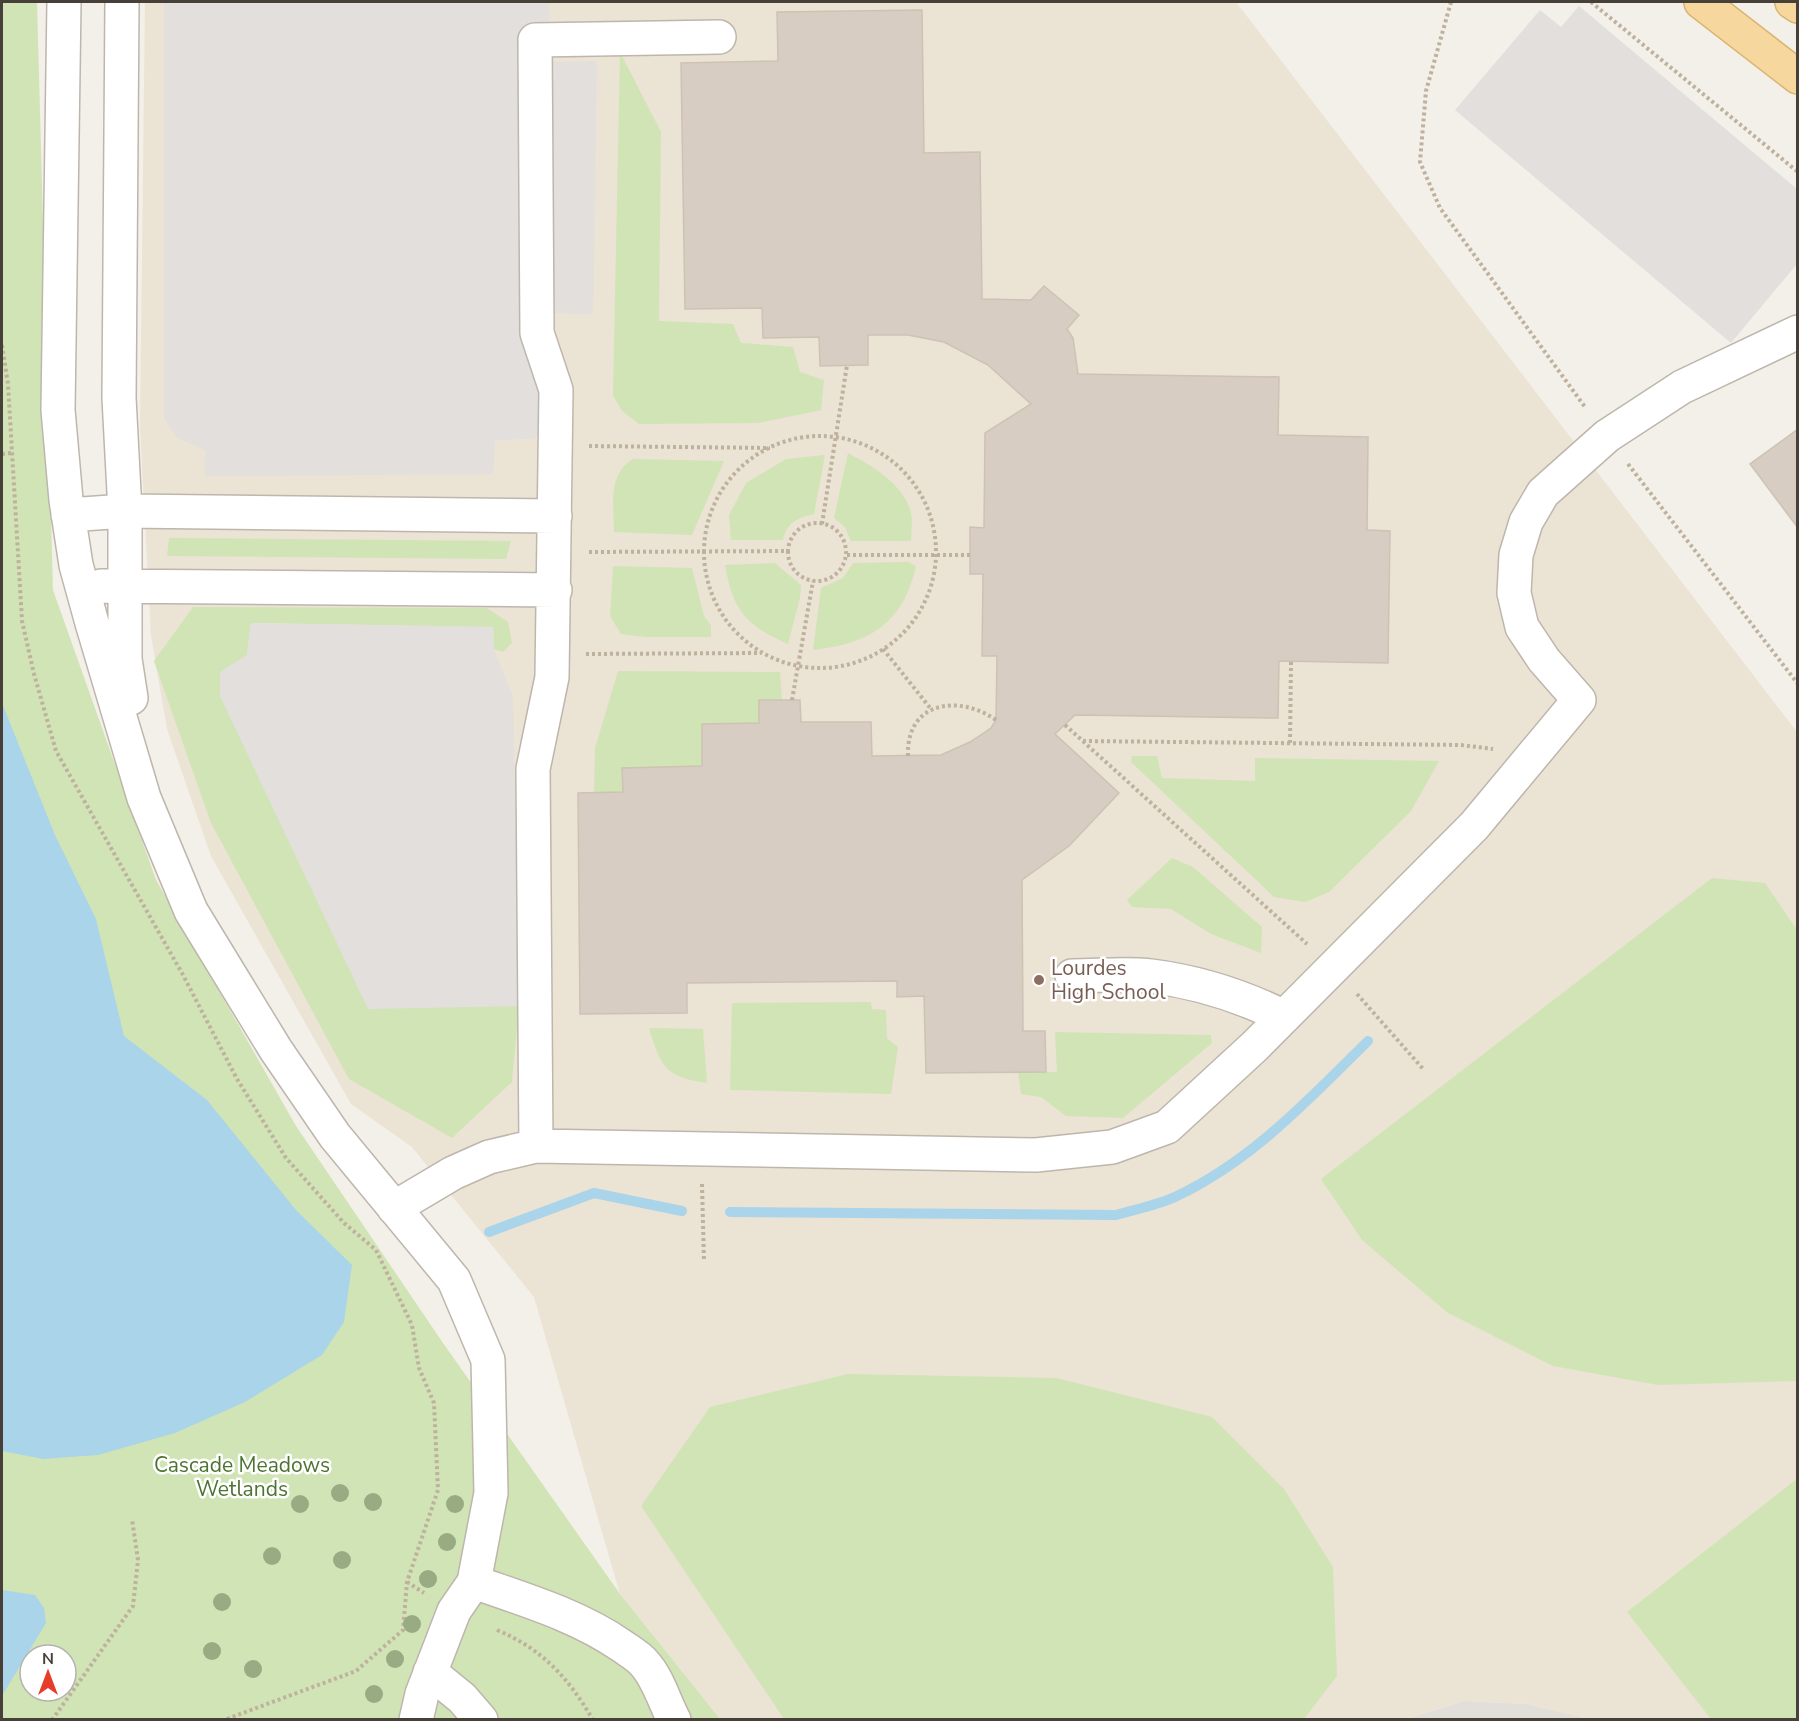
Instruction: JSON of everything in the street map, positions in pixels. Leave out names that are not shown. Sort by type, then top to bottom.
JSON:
[{"type":"main road","points":[[1701,2],[1797,77]]},
{"type":"main road","points":[[1792,2],[1797,6]]},
{"type":"street","points":[[63,2],[58,410],[68,515],[82,585],[144,798],[197,921],[276,1050],[334,1136],[454,1280],[488,1360],[491,1493],[474,1582],[454,1611],[423,1695],[400,1719]]},
{"type":"street","points":[[122,2],[119,398],[125,510],[123,588],[125,659],[144,798]]},
{"type":"street","points":[[536,1146],[533,769],[552,677],[556,390],[537,333],[535,40],[719,37]]},
{"type":"street","points":[[394,1208],[462,1169],[489,1157],[536,1146],[1036,1155],[1112,1147],[1167,1127],[1284,1017],[1474,826],[1578,700],[1544,660],[1522,627],[1514,593],[1516,555],[1526,522],[1543,492],[1607,436],[1682,387],[1797,332]]},
{"type":"street","points":[[68,515],[125,510],[555,516]]},
{"type":"street","points":[[82,585],[123,588],[555,590]]},
{"type":"street","points":[[1072,976],[1149,976],[1185,982],[1246,998],[1284,1017]]},
{"type":"street","points":[[474,1582],[550,1609],[589,1626],[619,1644],[643,1662],[655,1679],[674,1719]]},
{"type":"street","points":[[423,1695],[462,1698],[481,1719]]},
{"type":"path","points":[[1440,208],[1420,162],[1426,91],[1451,2]]},
{"type":"path","points":[[1591,2],[1797,172]]},
{"type":"path","points":[[2,345],[8,384],[10,453],[2,454]]},
{"type":"path","points":[[822,524],[846,365]]},
{"type":"path","points":[[822,436],[860,443],[893,462],[919,491],[934,526],[936,565],[925,601],[904,633],[873,656],[837,667],[798,667],[762,653],[732,630],[712,598],[703,560],[707,522],[723,487],[750,459],[771,448],[784,441],[822,436]]},
{"type":"path","points":[[555,446],[771,448]]},
{"type":"path","points":[[822,524],[842,536],[846,555],[844,564],[831,578],[813,581],[797,572],[791,565],[789,551],[793,537],[799,530],[808,525],[822,524]]},
{"type":"path","points":[[555,552],[789,551]]},
{"type":"path","points":[[846,555],[970,555]]},
{"type":"path","points":[[792,700],[813,581]]},
{"type":"path","points":[[883,649],[931,709]]},
{"type":"path","points":[[553,654],[762,653]]},
{"type":"path","points":[[1290,743],[1291,661]]},
{"type":"path","points":[[908,756],[912,733],[931,709],[939,705],[969,706],[982,710],[996,720]]},
{"type":"path","points":[[1065,725],[1333,968],[1424,1070]]},
{"type":"path","points":[[1083,741],[1461,745],[1532,754]]},
{"type":"path","points":[[702,1180],[704,1262]]},
{"type":"path","points":[[224,1719],[356,1671],[403,1630],[407,1582],[438,1490],[434,1403],[419,1368]]},
{"type":"path","points":[[52,1719],[133,1606],[138,1560],[132,1519]]},
{"type":"path","points":[[407,1582],[454,1611],[526,1642],[556,1669],[592,1719]]},
{"type":"shaded area","name":"Lourdes High School","points":[[145,2],[1236,2],[1797,732],[1797,1719],[1590,1719],[1526,1704],[1464,1701],[1403,1720],[720,1719],[620,1594],[534,1297],[412,1147],[351,1104],[211,856],[167,729],[151,636],[140,426]]},
{"type":"shaded area","points":[[164,2],[549,2],[550,62],[597,61],[593,314],[554,313],[554,338],[570,437],[495,440],[493,474],[205,476],[205,450],[177,438],[164,418]]},
{"type":"shaded area","points":[[1579,6],[1797,189],[1797,264],[1731,343],[1455,110],[1540,10],[1561,27]]},
{"type":"shaded area","points":[[251,623],[493,627],[494,649],[513,697],[519,1006],[368,1009],[220,696],[220,672],[247,655]]},
{"type":"shaded area","points":[[1464,1701],[1526,1704],[1590,1719],[1403,1720]]},
{"type":"green space","name":"Cascade Meadows Wetlands","points":[[2,2],[37,2],[53,590],[156,880],[296,1126],[443,1343],[620,1594],[720,1719],[2,1720]]},
{"type":"green space","points":[[620,52],[661,132],[659,321],[733,324],[741,343],[793,347],[800,372],[824,380],[821,410],[758,423],[639,424],[622,411],[613,395]]},
{"type":"green space","points":[[848,453],[877,470],[902,493],[911,513],[911,541],[851,541],[845,527],[834,518]]},
{"type":"green space","points":[[825,455],[814,514],[803,517],[790,525],[783,540],[731,540],[729,515],[746,483],[786,459]]},
{"type":"green space","points":[[633,459],[724,461],[692,535],[614,532],[613,501],[616,482],[619,473]]},
{"type":"green space","points":[[169,538],[511,541],[506,559],[167,556]]},
{"type":"green space","points":[[908,562],[916,566],[910,586],[902,603],[881,628],[851,642],[813,650],[821,588],[843,578],[853,563]]},
{"type":"green space","points":[[775,563],[801,585],[800,598],[788,644],[762,630],[744,615],[732,594],[725,565]]},
{"type":"green space","points":[[613,566],[692,568],[704,616],[711,625],[711,637],[645,637],[621,634],[610,616]]},
{"type":"green space","points":[[193,607],[487,608],[508,622],[512,643],[503,652],[494,649],[493,627],[251,623],[247,655],[519,1006],[512,1082],[452,1138],[349,1079],[211,823],[154,661]]},
{"type":"green space","points":[[618,671],[780,672],[782,700],[759,700],[759,723],[702,724],[702,766],[623,768],[623,792],[594,793],[595,748]]},
{"type":"green space","points":[[1132,756],[1157,756],[1162,778],[1255,781],[1255,758],[1439,761],[1411,811],[1329,892],[1305,902],[1274,897],[1131,762]]},
{"type":"green space","points":[[1172,858],[1193,867],[1262,927],[1261,953],[1211,934],[1171,909],[1132,907],[1127,900]]},
{"type":"green space","points":[[1712,878],[1765,883],[1797,930],[1797,1381],[1658,1385],[1553,1366],[1448,1313],[1362,1240],[1321,1179]]},
{"type":"green space","points":[[871,1002],[872,1009],[886,1010],[887,1038],[898,1047],[891,1094],[730,1090],[732,1003]]},
{"type":"green space","points":[[649,1028],[703,1029],[707,1083],[682,1077],[667,1068],[657,1052]]},
{"type":"green space","points":[[1055,1032],[1211,1035],[1212,1043],[1123,1118],[1066,1116],[1041,1097],[1021,1094],[1018,1072],[1057,1072]]},
{"type":"green space","points":[[848,1374],[1056,1378],[1212,1417],[1284,1489],[1333,1567],[1337,1676],[1304,1719],[784,1719],[641,1506],[710,1407]]},
{"type":"green space","points":[[1797,1479],[1797,1719],[1711,1719],[1627,1612]]},
{"type":"water","points":[[2,703],[55,835],[96,919],[124,1036],[207,1100],[296,1210],[352,1265],[344,1322],[322,1355],[245,1402],[175,1433],[98,1455],[43,1459],[2,1451]]},
{"type":"water","points":[[2,1590],[35,1595],[44,1608],[46,1623],[34,1643],[18,1643],[18,1669],[2,1696]]},
{"type":"building","name":"Lourdes High School","points":[[922,10],[924,153],[980,152],[982,299],[1031,300],[1044,286],[1079,315],[1067,329],[1073,338],[1078,374],[1279,377],[1278,435],[1368,437],[1367,530],[1390,531],[1388,663],[1279,661],[1278,718],[1075,715],[1055,734],[1119,793],[1069,846],[1022,880],[1023,1031],[1045,1031],[1046,1072],[926,1073],[924,996],[897,997],[897,981],[687,983],[687,1013],[580,1014],[578,793],[623,792],[622,768],[702,766],[702,724],[759,723],[759,700],[800,700],[801,722],[871,722],[872,756],[941,755],[970,742],[991,728],[996,720],[997,656],[982,656],[983,574],[970,574],[970,527],[984,528],[985,433],[1031,404],[988,365],[944,342],[908,335],[868,335],[868,365],[820,366],[819,337],[763,338],[762,308],[685,309],[681,63],[778,61],[777,12]]},
{"type":"building","points":[[1798,429],[1798,528],[1750,464]]},
{"type":"waterway","points":[[730,1212],[1116,1215],[1147,1207],[1170,1199],[1231,1165],[1279,1127],[1368,1041]]},
{"type":"waterway","points":[[489,1232],[594,1193],[682,1211]]},
{"type":"place","name":"Lourdes High School","points":[[1039,980]]}]
